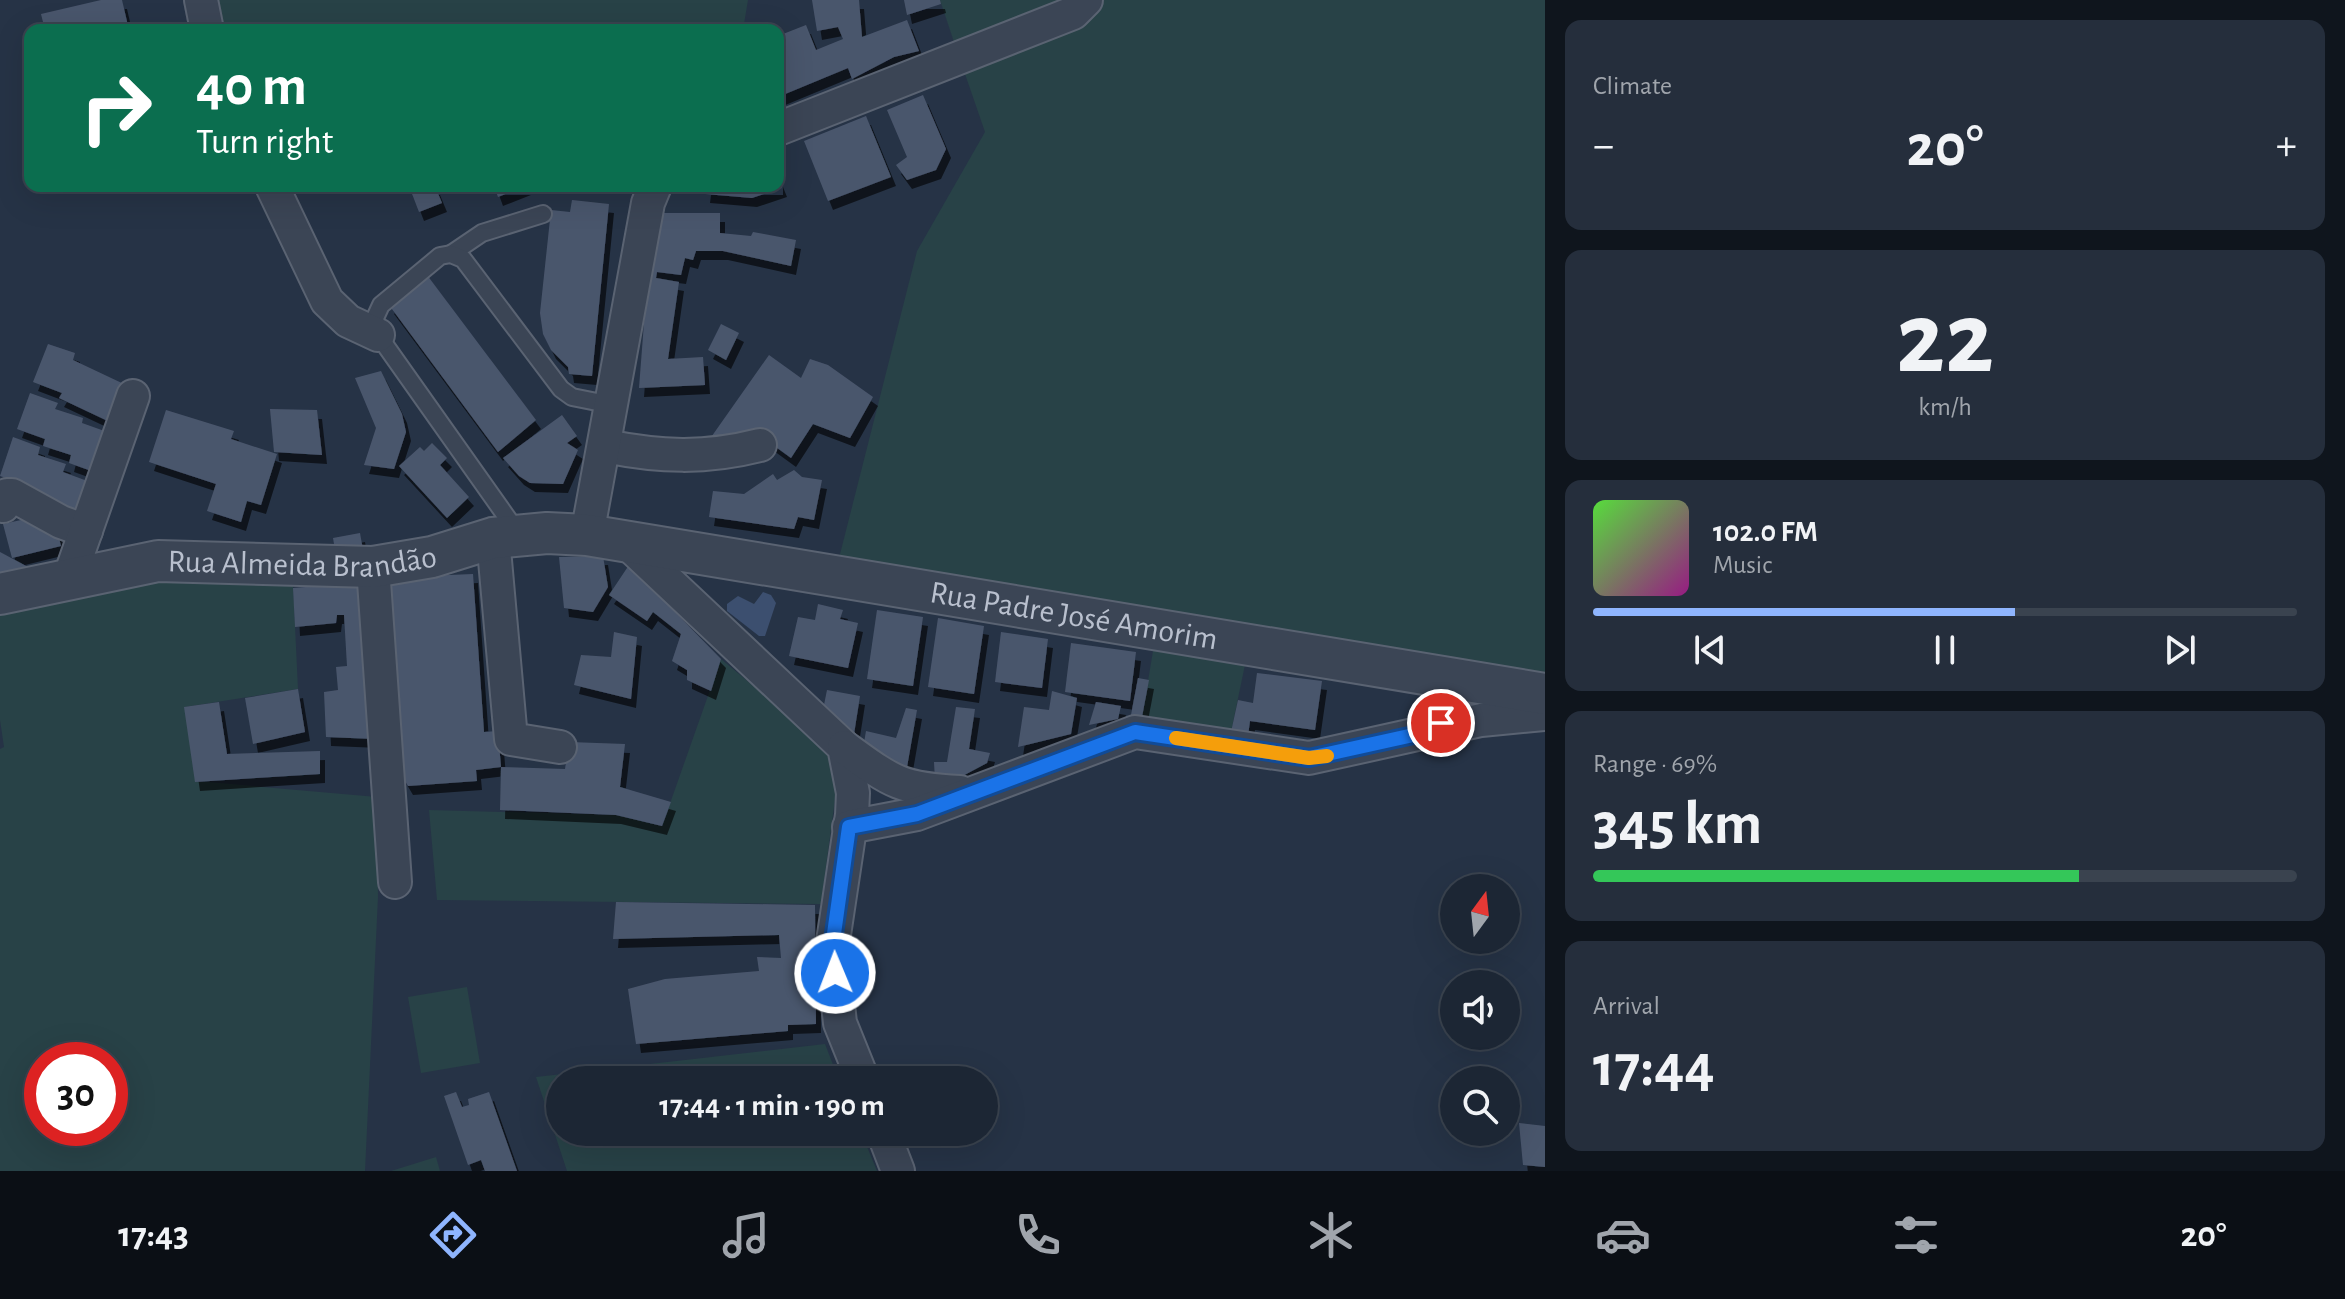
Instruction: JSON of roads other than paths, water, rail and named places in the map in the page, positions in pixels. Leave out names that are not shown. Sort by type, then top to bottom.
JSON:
[{"type":"street","points":[[201,0],[206,24]]},
{"type":"street","points":[[784,127],[1073,13],[1086,0]]},
{"type":"street","points":[[275,192],[327,301],[348,321],[378,335]]},
{"type":"street","points":[[653,192],[648,203],[605,446],[605,537],[844,747],[891,781],[926,790],[958,792]]},
{"type":"street","points":[[69,579],[133,396]]},
{"type":"street","points":[[605,446],[674,457],[728,453],[760,445]]},
{"type":"street","points":[[3,506],[7,495],[12,495],[61,522],[86,531]]},
{"type":"street","points":[[506,536],[511,739],[560,747]]},
{"type":"street","name":"Rua Almeida Brandão","points":[[0,594],[158,561],[373,567],[432,557],[506,536],[605,537]]},
{"type":"street","name":"Rua Padre José Amorim","points":[[605,537],[1545,694]]},
{"type":"street","points":[[373,567],[395,882]]},
{"type":"street","points":[[1427,732],[1458,711],[1485,684],[1494,711],[1481,720]]},
{"type":"street","points":[[851,816],[917,814],[958,792],[1135,732],[1309,758],[1481,720],[1545,714]]},
{"type":"street","points":[[844,747],[851,816],[832,948],[840,1023],[857,1066]]},
{"type":"street","points":[[888,1146],[898,1171]]},
{"type":"lane","points":[[506,536],[378,335],[375,318],[381,305],[440,256],[451,254],[482,233],[543,214]]},
{"type":"lane","points":[[451,254],[463,259],[561,389],[572,397],[612,405]]},
{"type":"water","points":[[763,592],[771,595],[776,603],[765,636],[759,636],[727,611],[727,604],[738,596],[754,604]]}]
